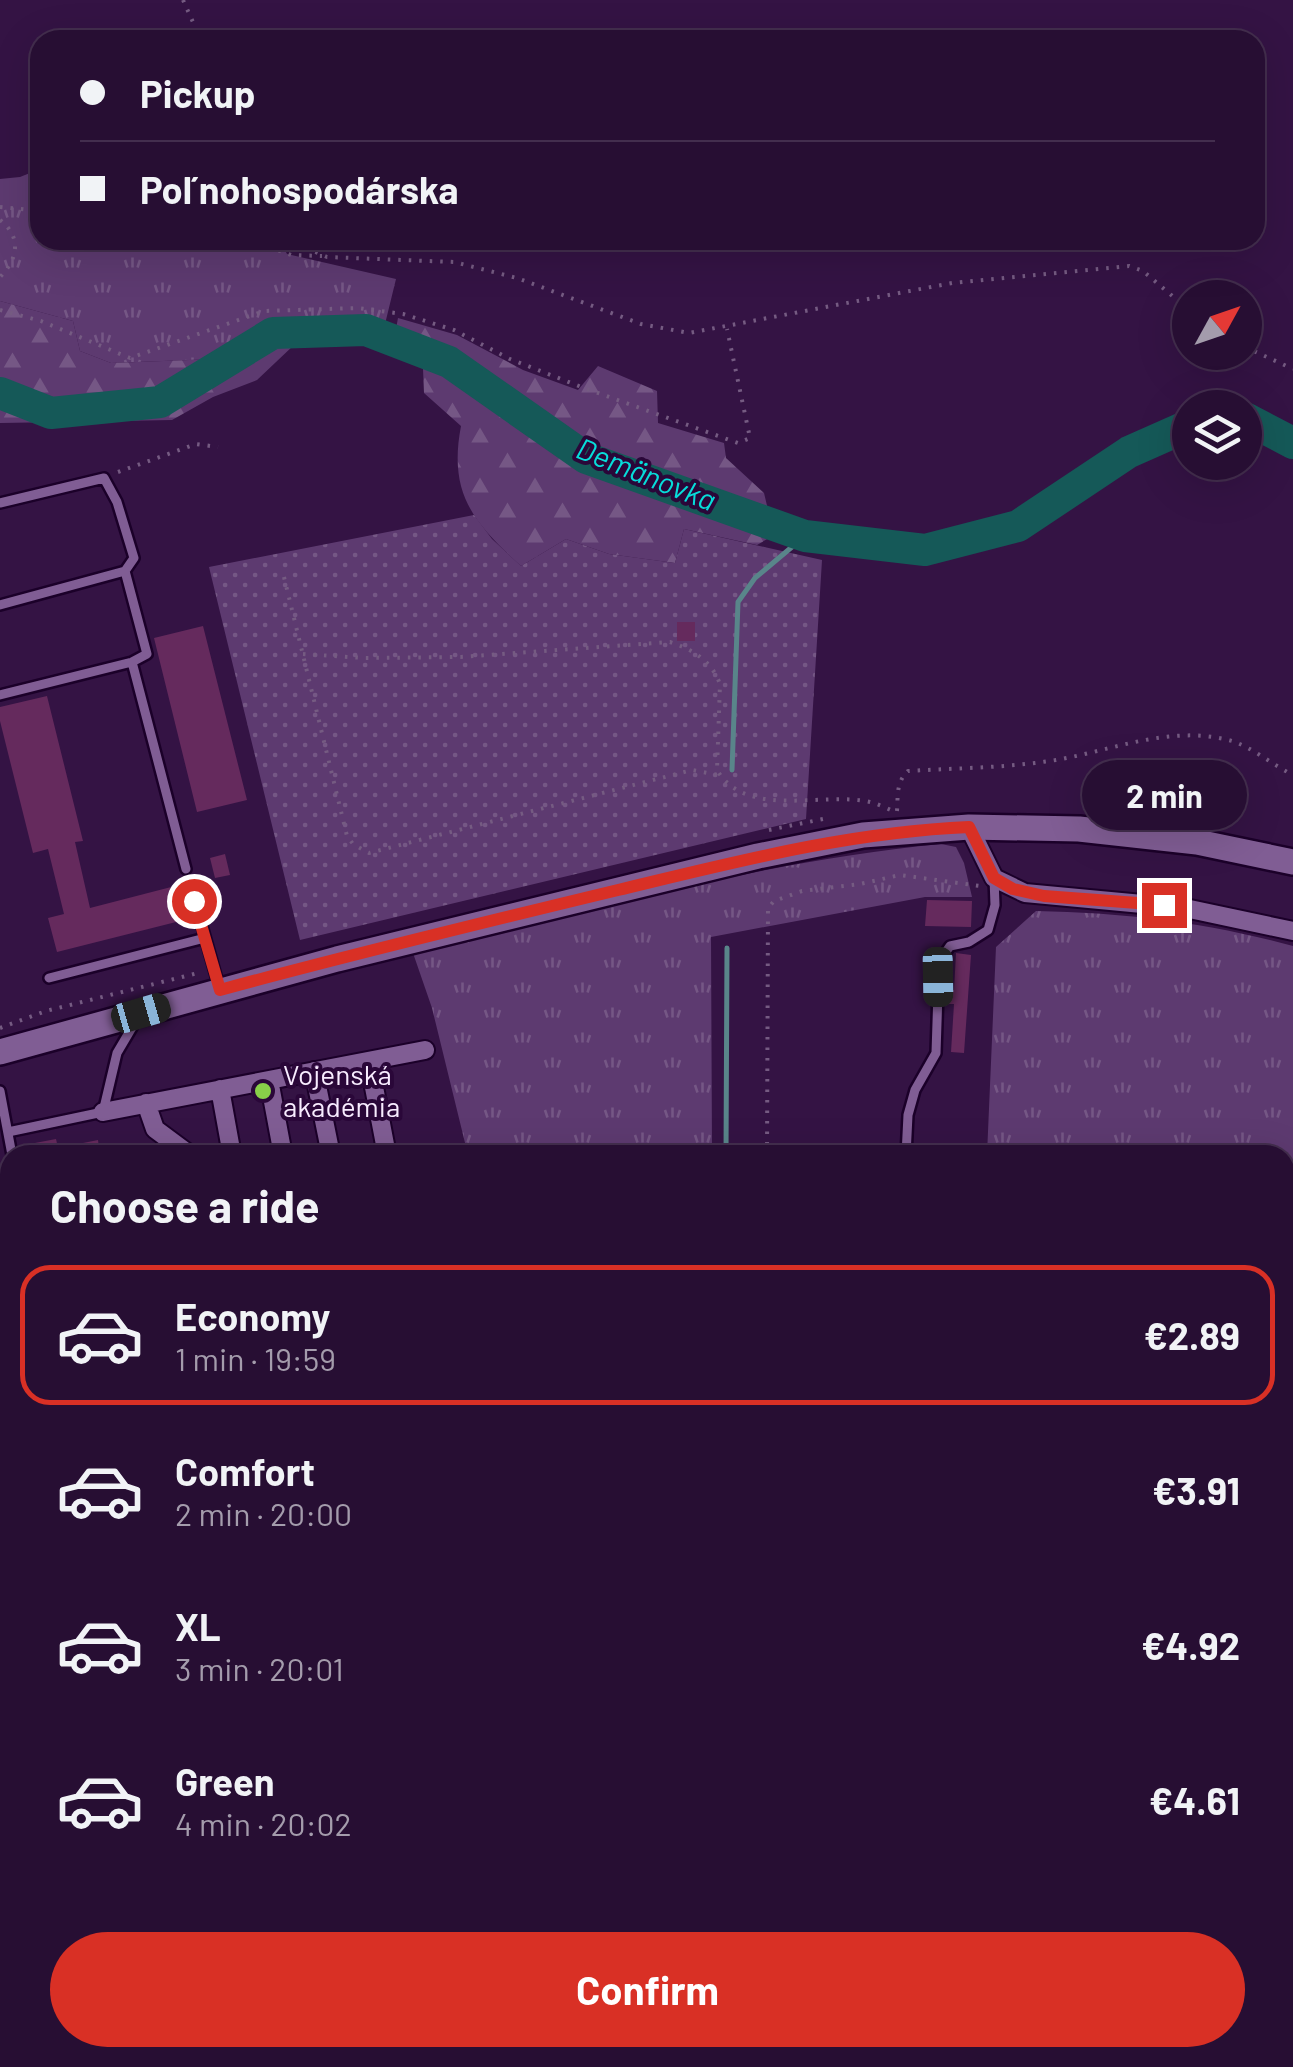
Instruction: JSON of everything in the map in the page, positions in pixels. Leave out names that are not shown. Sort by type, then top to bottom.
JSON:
[{"type":"main road","points":[[0,1052],[337,958],[774,852],[863,835],[1026,826],[1156,836],[1293,862]]},
{"type":"street","points":[[969,827],[994,883],[1025,893],[1184,908],[1293,931]]},
{"type":"street","points":[[103,1112],[425,1050]]},
{"type":"street","points":[[369,1061],[385,1145]]},
{"type":"street","points":[[314,1071],[328,1145]]},
{"type":"street","points":[[268,1080],[281,1145]]},
{"type":"street","points":[[220,1089],[230,1145]]},
{"type":"street","points":[[146,1103],[155,1129],[177,1145]]},
{"type":"lane","points":[[0,502],[104,478],[117,502],[134,558],[125,571],[0,605]]},
{"type":"lane","points":[[0,695],[132,662],[147,654],[125,571]]},
{"type":"lane","points":[[132,662],[186,869]]},
{"type":"lane","points":[[905,1145],[911,1102],[936,1052],[939,962],[950,946],[969,942],[988,930],[994,919],[994,883]]},
{"type":"lane","points":[[194,901],[220,990]]},
{"type":"lane","points":[[49,978],[205,938]]},
{"type":"lane","points":[[8,1132],[103,1112],[118,1054],[141,1013]]},
{"type":"lane","points":[[0,1091],[10,1145]]},
{"type":"path","points":[[183,0],[196,30]]},
{"type":"path","points":[[0,207],[30,210]]},
{"type":"path","points":[[0,220],[13,234],[16,248],[0,278]]},
{"type":"path","points":[[277,250],[291,255],[454,262],[517,278],[641,324],[689,334],[952,282],[1129,266],[1142,271],[1172,296]]},
{"type":"path","points":[[312,250],[327,256]]},
{"type":"path","points":[[0,310],[41,321],[130,358],[264,311],[358,308],[403,314],[454,330],[584,388],[738,444],[750,438],[726,327]]},
{"type":"path","points":[[1262,355],[1293,370]]},
{"type":"path","points":[[104,478],[196,444],[218,447]]},
{"type":"path","points":[[284,577],[347,836],[368,853],[692,770],[712,772],[762,799],[870,802],[897,812],[898,786],[908,771],[1057,760],[1137,740],[1202,735],[1236,742],[1293,775]]},
{"type":"path","points":[[303,654],[478,657],[670,642],[698,654],[717,674],[718,770],[722,777]]},
{"type":"path","points":[[768,1145],[768,908],[774,901],[802,891],[900,876],[994,883]]},
{"type":"path","points":[[0,1028],[17,1021]]},
{"type":"green space","points":[[30,173],[30,250],[285,250],[287,254],[396,279],[385,324],[279,324],[248,333],[215,359],[111,363],[80,351],[73,321],[0,301],[0,179]]},
{"type":"green space","points":[[0,301],[73,321],[80,351],[111,363],[215,359],[248,333],[279,324],[295,344],[257,380],[213,397],[172,420],[0,423]]},
{"type":"green space","points":[[398,318],[457,335],[523,370],[578,390],[598,366],[657,391],[658,423],[724,443],[726,458],[764,493],[774,535],[757,545],[684,529],[675,563],[609,554],[566,539],[521,566],[490,536],[468,505],[458,471],[461,426],[424,393],[422,344],[396,329]]},
{"type":"green space","points":[[474,515],[492,539],[521,566],[566,539],[609,554],[675,563],[684,529],[822,560],[806,819],[300,940],[209,567]]},
{"type":"green space","points":[[941,844],[956,847],[972,897],[925,897],[711,937],[712,1145],[466,1145],[432,1008],[413,953],[742,875]]},
{"type":"green space","points":[[1036,911],[1166,920],[1293,946],[1293,1145],[987,1145],[996,947]]},
{"type":"building","points":[[677,622],[695,622],[695,641],[677,641]]},
{"type":"building","points":[[203,626],[247,800],[197,812],[154,638]]},
{"type":"building","points":[[47,696],[83,841],[75,842],[90,908],[175,886],[184,920],[57,952],[48,918],[64,914],[48,849],[33,853],[0,721],[0,707]]},
{"type":"building","points":[[225,854],[230,875],[215,878],[210,858]]},
{"type":"building","points":[[927,900],[972,901],[971,927],[925,926]]},
{"type":"building","points":[[956,953],[971,955],[964,1053],[951,1052],[954,1004],[946,1004],[946,990],[954,990]]},
{"type":"building","points":[[56,1139],[57,1145],[24,1145]]},
{"type":"building","points":[[98,1140],[99,1145],[73,1145]]},
{"type":"waterway","name":"Demänovka","points":[[0,393],[51,413],[160,402],[273,333],[366,330],[449,362],[586,458],[805,536],[925,550],[1018,526],[1129,452],[1172,433]]},
{"type":"waterway","name":"Demänovka","points":[[1262,427],[1293,443]]},
{"type":"waterway","points":[[732,770],[738,602],[755,578],[805,536]]},
{"type":"waterway","points":[[726,1145],[727,948]]},
{"type":"place","name":"Vojenská akadémia","points":[[263,1091]]},
{"type":"route","points":[[194,901],[220,990],[758,856],[914,829],[969,827],[994,878],[1025,893],[1164,905]]}]
